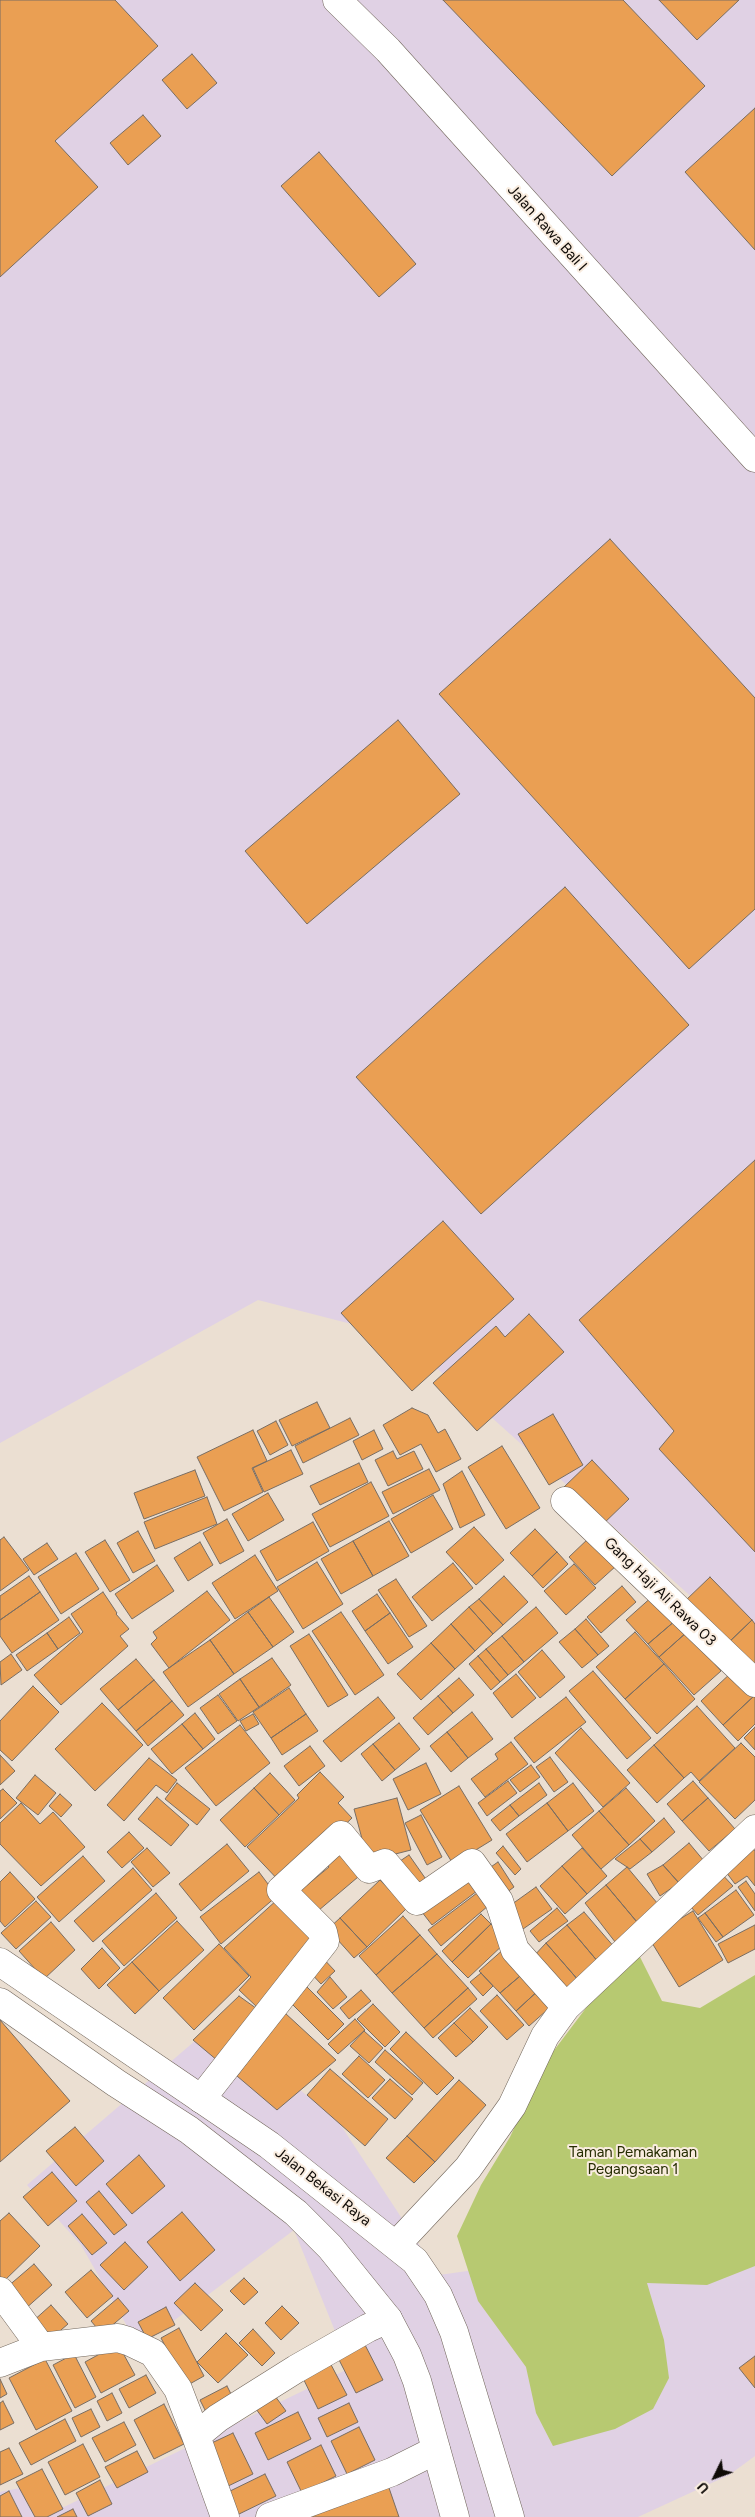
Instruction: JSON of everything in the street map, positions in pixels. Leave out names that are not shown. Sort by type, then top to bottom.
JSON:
[{"type":"main road","name":"Jalan Rawa Bali I","points":[[337,0],[388,50],[755,458]]},
{"type":"main road","name":"Gang Haji Ali Rawa 03","points":[[565,1501],[755,1683]]},
{"type":"main road","points":[[397,2244],[468,2168],[512,2106],[545,2036],[566,2006],[755,1829]]},
{"type":"main road","points":[[201,2099],[325,1941],[324,1932],[281,1890],[341,1835],[369,1869],[385,1863],[417,1901],[472,1863],[499,1901],[515,1950],[566,2006]]},
{"type":"main road","name":"Jalan Bekasi Raya","points":[[0,1962],[269,2145],[397,2244],[415,2261],[438,2296],[454,2332],[510,2517]]},
{"type":"main road","points":[[0,2002],[116,2083],[189,2130],[296,2214],[330,2246],[388,2319],[407,2355],[417,2381],[455,2517]]},
{"type":"main road","points":[[0,2291],[42,2347]]},
{"type":"main road","points":[[196,2436],[218,2418],[296,2369],[368,2328],[388,2319]]},
{"type":"main road","points":[[0,2362],[42,2347],[118,2338],[152,2353],[178,2389],[225,2517]]},
{"type":"main road","points":[[270,2517],[392,2472],[436,2450]]},
{"type":"shaded area","points":[[0,0],[755,0],[755,1654],[402,1337],[258,1300],[0,1443]]},
{"type":"shaded area","points":[[217,2022],[338,2121],[439,2275],[602,2252],[755,2168],[755,2456],[729,2475],[638,2517],[0,2517],[0,2492],[20,2488],[64,2507],[350,2368],[294,2230],[139,2347],[81,2245],[27,2185]]},
{"type":"green space","name":"Taman Pemakaman Pegangsaan 1","points":[[640,1957],[662,2001],[700,2008],[755,1975],[755,2266],[707,2285],[647,2283],[664,2340],[669,2378],[653,2409],[615,2429],[553,2446],[536,2413],[526,2367],[478,2301],[457,2236],[481,2185],[510,2137],[546,2061],[620,1963]]},
{"type":"building","points":[[0,0],[115,0],[158,46],[55,141],[98,187],[0,277]]},
{"type":"building","points":[[443,0],[623,0],[705,86],[612,176]]},
{"type":"building","points":[[659,0],[739,0],[697,40]]},
{"type":"building","points":[[192,54],[217,83],[187,109],[162,80]]},
{"type":"building","points":[[755,108],[755,250],[685,172]]},
{"type":"building","points":[[143,115],[161,136],[128,165],[110,143]]},
{"type":"building","points":[[319,152],[416,264],[379,297],[281,186]]},
{"type":"building","points":[[610,539],[755,698],[755,909],[689,969],[439,694]]},
{"type":"building","points":[[398,720],[460,794],[307,924],[245,851]]},
{"type":"building","points":[[565,887],[689,1025],[481,1214],[356,1077]]},
{"type":"building","points":[[755,1160],[755,1552],[659,1449],[674,1431],[579,1320]]},
{"type":"building","points":[[443,1221],[514,1299],[412,1391],[341,1313]]},
{"type":"building","points":[[529,1314],[564,1352],[477,1431],[433,1383],[496,1326],[505,1337]]},
{"type":"building","points":[[317,1402],[330,1428],[292,1446],[279,1420]]},
{"type":"building","points":[[412,1408],[428,1415],[438,1433],[445,1429],[461,1459],[436,1472],[421,1444],[400,1455],[383,1425]]},
{"type":"building","points":[[553,1414],[583,1465],[549,1485],[518,1434]]},
{"type":"building","points":[[350,1418],[359,1435],[303,1463],[295,1446]]},
{"type":"building","points":[[276,1421],[288,1445],[270,1455],[257,1431]]},
{"type":"building","points":[[253,1430],[267,1461],[252,1468],[263,1492],[224,1511],[197,1457]]},
{"type":"building","points":[[374,1430],[383,1449],[362,1460],[353,1441]]},
{"type":"building","points":[[502,1446],[540,1508],[506,1529],[468,1467]]},
{"type":"building","points":[[291,1450],[303,1474],[264,1492],[253,1468]]},
{"type":"building","points":[[393,1451],[397,1459],[414,1451],[423,1469],[388,1486],[375,1460]]},
{"type":"building","points":[[592,1460],[629,1499],[600,1527],[563,1488]]},
{"type":"building","points":[[359,1463],[368,1482],[320,1505],[310,1486]]},
{"type":"building","points":[[429,1469],[440,1490],[393,1514],[382,1492]]},
{"type":"building","points":[[195,1470],[205,1496],[144,1519],[134,1493]]},
{"type":"building","points":[[462,1471],[485,1515],[460,1528],[443,1484]]},
{"type":"building","points":[[371,1482],[389,1516],[330,1547],[312,1514]]},
{"type":"building","points":[[268,1493],[284,1520],[248,1541],[232,1514]]},
{"type":"building","points":[[433,1495],[453,1529],[411,1553],[391,1519]]},
{"type":"building","points":[[207,1497],[217,1524],[155,1549],[144,1522]]},
{"type":"building","points":[[227,1519],[244,1551],[220,1564],[203,1533]]},
{"type":"building","points":[[389,1521],[409,1556],[373,1576],[353,1541]]},
{"type":"building","points":[[313,1522],[329,1551],[277,1581],[260,1551]]},
{"type":"building","points":[[474,1527],[504,1560],[476,1585],[446,1552]]},
{"type":"building","points":[[535,1529],[557,1552],[532,1576],[510,1553]]},
{"type":"building","points":[[138,1531],[155,1561],[133,1573],[117,1543]]},
{"type":"building","points":[[4,1537],[29,1570],[0,1591],[0,1540]]},
{"type":"building","points":[[590,1537],[616,1566],[595,1585],[569,1557]]},
{"type":"building","points":[[105,1540],[130,1580],[110,1592],[85,1552]]},
{"type":"building","points":[[353,1541],[373,1576],[341,1594],[321,1559]]},
{"type":"building","points":[[200,1542],[213,1565],[188,1581],[174,1558]]},
{"type":"building","points":[[47,1543],[58,1559],[34,1575],[23,1559]]},
{"type":"building","points":[[557,1552],[568,1564],[543,1588],[532,1576]]},
{"type":"building","points":[[76,1553],[99,1589],[61,1614],[38,1577]]},
{"type":"building","points":[[255,1555],[278,1591],[235,1619],[212,1583]]},
{"type":"building","points":[[317,1562],[343,1604],[303,1629],[277,1587]]},
{"type":"building","points":[[453,1563],[473,1588],[432,1621],[412,1597]]},
{"type":"building","points":[[574,1564],[596,1588],[566,1615],[544,1591]]},
{"type":"building","points":[[157,1565],[174,1591],[132,1619],[115,1594]]},
{"type":"building","points":[[29,1576],[40,1592],[0,1620],[0,1596]]},
{"type":"building","points":[[504,1576],[528,1602],[503,1625],[479,1599]]},
{"type":"building","points":[[710,1577],[752,1620],[727,1644],[685,1601]]},
{"type":"building","points":[[396,1579],[427,1626],[409,1637],[378,1590]]},
{"type":"building","points":[[622,1586],[636,1602],[601,1633],[587,1617]]},
{"type":"building","points":[[207,1591],[230,1620],[169,1668],[151,1644],[157,1638],[153,1632]]},
{"type":"building","points":[[40,1592],[59,1620],[12,1653],[0,1636],[0,1620]]},
{"type":"building","points":[[103,1592],[116,1614],[129,1629],[120,1636],[128,1646],[61,1705],[34,1675],[83,1632],[71,1614]]},
{"type":"building","points":[[377,1594],[390,1613],[365,1631],[352,1611]]},
{"type":"building","points":[[654,1595],[676,1620],[648,1644],[626,1620]]},
{"type":"building","points":[[269,1597],[294,1632],[273,1647],[248,1612]]},
{"type":"building","points":[[479,1599],[503,1625],[493,1634],[469,1607]]},
{"type":"building","points":[[469,1607],[493,1634],[475,1651],[451,1624]]},
{"type":"building","points":[[536,1607],[558,1633],[524,1662],[502,1636]]},
{"type":"building","points":[[248,1612],[273,1647],[234,1674],[210,1640]]},
{"type":"building","points":[[341,1612],[384,1675],[355,1695],[312,1631]]},
{"type":"building","points":[[390,1613],[413,1647],[388,1664],[365,1631]]},
{"type":"building","points":[[69,1617],[80,1633],[58,1649],[47,1633]]},
{"type":"building","points":[[586,1619],[609,1646],[598,1655],[575,1629]]},
{"type":"building","points":[[676,1620],[687,1632],[659,1657],[648,1644]]},
{"type":"building","points":[[752,1620],[755,1624],[755,1673],[727,1644]]},
{"type":"building","points":[[451,1624],[475,1651],[455,1669],[431,1643]]},
{"type":"building","points":[[575,1629],[598,1655],[582,1668],[559,1642]]},
{"type":"building","points":[[635,1632],[664,1664],[625,1699],[596,1667]]},
{"type":"building","points":[[687,1632],[721,1671],[694,1695],[659,1657]]},
{"type":"building","points":[[47,1633],[58,1649],[27,1671],[16,1655]]},
{"type":"building","points":[[309,1634],[348,1695],[328,1707],[290,1646]]},
{"type":"building","points":[[502,1636],[524,1662],[508,1675],[486,1649]]},
{"type":"building","points":[[210,1640],[234,1674],[188,1707],[163,1672]]},
{"type":"building","points":[[431,1643],[455,1669],[421,1700],[397,1674]]},
{"type":"building","points":[[486,1649],[508,1675],[500,1682],[478,1656]]},
{"type":"building","points":[[542,1650],[565,1677],[540,1698],[518,1672]]},
{"type":"building","points":[[11,1654],[22,1670],[1,1685],[0,1662]]},
{"type":"building","points":[[478,1656],[500,1682],[491,1690],[469,1664]]},
{"type":"building","points":[[272,1658],[291,1685],[259,1707],[240,1679]]},
{"type":"building","points":[[136,1659],[154,1680],[118,1710],[100,1689]]},
{"type":"building","points":[[664,1664],[695,1699],[657,1734],[625,1699]]},
{"type":"building","points":[[593,1671],[651,1738],[627,1759],[569,1691]]},
{"type":"building","points":[[733,1671],[755,1695],[723,1725],[701,1701]]},
{"type":"building","points":[[516,1674],[536,1698],[512,1718],[493,1693]]},
{"type":"building","points":[[459,1678],[474,1695],[453,1713],[438,1696]]},
{"type":"building","points":[[240,1679],[259,1707],[238,1721],[219,1694]]},
{"type":"building","points":[[154,1680],[172,1701],[136,1731],[118,1710]]},
{"type":"building","points":[[33,1686],[59,1712],[12,1761],[0,1750],[0,1721]]},
{"type":"building","points":[[289,1688],[306,1714],[271,1738],[253,1712]]},
{"type":"building","points":[[218,1695],[237,1721],[218,1734],[200,1708]]},
{"type":"building","points":[[755,1695],[755,1724],[738,1741],[723,1725]]},
{"type":"building","points":[[438,1696],[453,1713],[428,1735],[413,1718]]},
{"type":"building","points":[[378,1697],[395,1718],[341,1762],[323,1741]]},
{"type":"building","points":[[566,1697],[586,1722],[534,1763],[514,1738]]},
{"type":"building","points":[[172,1701],[184,1715],[148,1746],[136,1731]]},
{"type":"building","points":[[102,1703],[143,1745],[95,1791],[55,1749]]},
{"type":"building","points":[[697,1706],[735,1748],[699,1781],[691,1772],[684,1778],[654,1745]]},
{"type":"building","points":[[472,1712],[493,1739],[468,1758],[447,1732]]},
{"type":"building","points":[[195,1713],[215,1739],[203,1749],[182,1724]]},
{"type":"building","points":[[253,1714],[259,1724],[246,1731],[240,1721]]},
{"type":"building","points":[[306,1714],[318,1731],[282,1755],[271,1738]]},
{"type":"building","points":[[399,1723],[420,1749],[395,1770],[373,1744]]},
{"type":"building","points":[[182,1724],[203,1749],[172,1774],[151,1749]]},
{"type":"building","points":[[240,1725],[270,1763],[216,1806],[185,1768]]},
{"type":"building","points":[[755,1727],[755,1750],[744,1738]]},
{"type":"building","points":[[581,1728],[630,1783],[603,1807],[555,1753]]},
{"type":"building","points":[[447,1732],[468,1758],[451,1772],[430,1746]]},
{"type":"building","points":[[511,1742],[528,1764],[485,1797],[471,1779],[498,1759],[495,1754]]},
{"type":"building","points":[[741,1743],[755,1757],[755,1800],[735,1819],[699,1782]]},
{"type":"building","points":[[373,1744],[395,1770],[382,1781],[361,1754]]},
{"type":"building","points":[[654,1745],[684,1778],[657,1803],[627,1770]]},
{"type":"building","points":[[310,1746],[325,1766],[299,1786],[284,1766]]},
{"type":"building","points":[[0,1755],[15,1771],[0,1785]]},
{"type":"building","points":[[550,1757],[568,1782],[554,1792],[536,1767]]},
{"type":"building","points":[[149,1758],[177,1780],[167,1793],[156,1785],[124,1821],[107,1805]]},
{"type":"building","points":[[426,1763],[441,1794],[408,1810],[393,1779]]},
{"type":"building","points":[[531,1765],[540,1777],[520,1792],[510,1780]]},
{"type":"building","points":[[320,1772],[344,1797],[338,1803],[352,1818],[282,1884],[247,1847],[299,1798],[297,1795]]},
{"type":"building","points":[[270,1773],[295,1800],[279,1815],[254,1788]]},
{"type":"building","points":[[35,1775],[56,1793],[38,1815],[16,1798]]},
{"type":"building","points":[[508,1781],[517,1793],[487,1816],[478,1803]]},
{"type":"building","points":[[693,1781],[708,1798],[682,1821],[667,1804]]},
{"type":"building","points":[[177,1783],[210,1809],[197,1825],[165,1799]]},
{"type":"building","points":[[539,1783],[547,1795],[519,1816],[510,1805]]},
{"type":"building","points":[[573,1783],[594,1811],[568,1831],[547,1803]]},
{"type":"building","points":[[459,1786],[492,1840],[453,1864],[420,1810]]},
{"type":"building","points":[[254,1788],[279,1815],[245,1847],[220,1820]]},
{"type":"building","points":[[626,1788],[655,1821],[629,1845],[599,1811]]},
{"type":"building","points":[[3,1789],[17,1803],[0,1819],[0,1791]]},
{"type":"building","points":[[60,1794],[72,1805],[61,1817],[49,1806]]},
{"type":"building","points":[[157,1797],[189,1825],[171,1846],[138,1819]]},
{"type":"building","points":[[397,1798],[411,1850],[368,1861],[354,1809]]},
{"type":"building","points":[[708,1798],[735,1829],[709,1851],[682,1821]]},
{"type":"building","points":[[21,1803],[40,1824],[53,1812],[85,1847],[41,1886],[0,1844],[0,1823]]},
{"type":"building","points":[[547,1803],[568,1831],[527,1862],[506,1834]]},
{"type":"building","points":[[510,1805],[519,1816],[500,1831],[491,1820]]},
{"type":"building","points":[[599,1811],[629,1845],[601,1869],[572,1835]]},
{"type":"building","points":[[421,1815],[442,1857],[427,1865],[405,1823]]},
{"type":"building","points":[[664,1818],[675,1832],[652,1852],[640,1839]]},
{"type":"building","points":[[129,1832],[144,1848],[122,1868],[107,1852]]},
{"type":"building","points":[[640,1839],[652,1852],[630,1869],[615,1859]]},
{"type":"building","points":[[747,1841],[755,1851],[755,1886],[747,1876],[735,1884],[720,1864]]},
{"type":"building","points":[[689,1843],[704,1861],[679,1883],[663,1865]]},
{"type":"building","points":[[227,1844],[249,1871],[201,1911],[179,1884]]},
{"type":"building","points":[[503,1846],[521,1869],[515,1875],[496,1853]]},
{"type":"building","points":[[334,1847],[358,1877],[312,1916],[295,1895],[329,1867],[321,1858]]},
{"type":"building","points":[[147,1848],[170,1873],[153,1887],[131,1862]]},
{"type":"building","points":[[582,1848],[607,1876],[587,1894],[562,1866]]},
{"type":"building","points":[[409,1855],[430,1885],[418,1894],[397,1863]]},
{"type":"building","points":[[83,1856],[105,1881],[59,1922],[37,1897]]},
{"type":"building","points":[[498,1862],[514,1887],[502,1896],[485,1871]]},
{"type":"building","points":[[663,1865],[679,1883],[660,1896],[647,1874]]},
{"type":"building","points":[[562,1866],[587,1894],[565,1914],[540,1886]]},
{"type":"building","points":[[627,1867],[663,1910],[642,1928],[606,1885]]},
{"type":"building","points":[[133,1868],[152,1890],[93,1942],[74,1921]]},
{"type":"building","points":[[718,1870],[733,1886],[698,1915],[684,1899]]},
{"type":"building","points":[[10,1872],[35,1899],[5,1927],[0,1921],[0,1882]]},
{"type":"building","points":[[259,1872],[277,1896],[221,1944],[200,1917]]},
{"type":"building","points":[[463,1873],[477,1891],[432,1925],[418,1907]]},
{"type":"building","points":[[380,1880],[407,1908],[367,1947],[340,1918]]},
{"type":"building","points":[[746,1881],[755,1894],[755,1911],[738,1887]]},
{"type":"building","points":[[606,1885],[642,1928],[619,1947],[585,1903]]},
{"type":"building","points":[[536,1887],[552,1909],[523,1929],[508,1907]]},
{"type":"building","points":[[736,1890],[754,1915],[723,1937],[705,1913]]},
{"type":"building","points":[[156,1893],[177,1918],[124,1966],[102,1941]]},
{"type":"building","points":[[477,1893],[488,1906],[441,1946],[428,1930]]},
{"type":"building","points":[[278,1899],[319,1943],[258,2008],[239,1990],[251,1977],[224,1948]]},
{"type":"building","points":[[36,1901],[51,1917],[16,1949],[1,1933]]},
{"type":"building","points":[[557,1908],[568,1921],[539,1942],[530,1931]]},
{"type":"building","points":[[693,1911],[723,1960],[679,1987],[649,1938]]},
{"type":"building","points":[[584,1912],[615,1948],[599,1963],[567,1925]]},
{"type":"building","points":[[705,1913],[723,1937],[716,1942],[698,1918]]},
{"type":"building","points":[[481,1914],[491,1924],[452,1962],[442,1951]]},
{"type":"building","points":[[403,1916],[420,1935],[376,1975],[359,1956]]},
{"type":"building","points":[[340,1918],[367,1947],[354,1958],[328,1929]]},
{"type":"building","points":[[177,1921],[204,1950],[159,1991],[132,1962]]},
{"type":"building","points":[[51,1922],[75,1950],[44,1979],[19,1951]]},
{"type":"building","points":[[491,1924],[507,1941],[468,1978],[452,1962]]},
{"type":"building","points":[[567,1925],[599,1963],[579,1981],[546,1943]]},
{"type":"building","points":[[755,1925],[755,1949],[728,1963],[718,1944]]},
{"type":"building","points":[[420,1935],[437,1954],[392,1993],[376,1975]]},
{"type":"building","points":[[546,1943],[579,1981],[563,1994],[532,1958]]},
{"type":"building","points":[[219,1944],[249,1976],[194,2030],[163,1998]]},
{"type":"building","points":[[102,1948],[120,1968],[99,1989],[81,1969]]},
{"type":"building","points":[[505,1948],[526,1971],[500,1993],[479,1971]]},
{"type":"building","points":[[319,1954],[335,1971],[321,1984],[308,1970]]},
{"type":"building","points":[[437,1954],[468,1988],[424,2028],[392,1993]]},
{"type":"building","points":[[132,1962],[159,1991],[135,2014],[107,1985]]},
{"type":"building","points":[[526,1971],[541,1988],[516,2011],[500,1993]]},
{"type":"building","points":[[481,1973],[493,1986],[483,1996],[470,1982]]},
{"type":"building","points":[[330,1977],[347,1997],[333,2009],[317,1992]]},
{"type":"building","points":[[307,1987],[344,2024],[328,2040],[291,2003]]},
{"type":"building","points":[[468,1988],[477,1999],[433,2038],[424,2028]]},
{"type":"building","points":[[541,1988],[555,2003],[529,2026],[516,2011]]},
{"type":"building","points":[[361,1990],[371,2001],[349,2019],[340,2008]]},
{"type":"building","points":[[497,1995],[524,2025],[507,2040],[480,2011]]},
{"type":"building","points":[[239,1996],[260,2011],[218,2061],[193,2040]]},
{"type":"building","points":[[373,2004],[400,2032],[385,2047],[357,2019]]},
{"type":"building","points":[[470,2008],[488,2027],[473,2042],[454,2023]]},
{"type":"building","points":[[285,2013],[336,2060],[277,2110],[237,2076]]},
{"type":"building","points":[[355,2019],[365,2030],[338,2054],[328,2044]]},
{"type":"building","points":[[0,2020],[70,2101],[0,2162]]},
{"type":"building","points":[[454,2023],[473,2042],[456,2057],[438,2038]]},
{"type":"building","points":[[364,2031],[383,2048],[369,2063],[350,2046]]},
{"type":"building","points":[[406,2032],[454,2078],[437,2095],[390,2049]]},
{"type":"building","points":[[385,2050],[423,2083],[412,2095],[375,2062]]},
{"type":"building","points":[[359,2056],[385,2080],[368,2098],[342,2074]]},
{"type":"building","points":[[330,2069],[388,2119],[365,2146],[307,2095]]},
{"type":"building","points":[[390,2079],[413,2099],[395,2119],[372,2098]]},
{"type":"building","points":[[459,2080],[486,2105],[435,2162],[407,2136]]},
{"type":"building","points":[[75,2127],[104,2161],[76,2186],[46,2151]]},
{"type":"building","points":[[407,2136],[435,2162],[414,2183],[386,2158]]},
{"type":"building","points":[[139,2155],[165,2186],[132,2214],[106,2184]]},
{"type":"building","points":[[52,2172],[77,2201],[48,2226],[23,2197]]},
{"type":"building","points":[[99,2191],[127,2225],[114,2235],[86,2202]]},
{"type":"building","points":[[182,2212],[215,2250],[180,2281],[147,2242]]},
{"type":"building","points":[[9,2213],[40,2246],[3,2282],[0,2279],[0,2221]]},
{"type":"building","points":[[82,2214],[107,2243],[92,2255],[68,2226]]},
{"type":"building","points":[[125,2242],[148,2267],[124,2290],[100,2265]]},
{"type":"building","points":[[34,2264],[52,2285],[24,2310],[6,2288]]},
{"type":"building","points":[[91,2270],[113,2296],[87,2318],[65,2292]]},
{"type":"building","points":[[244,2278],[258,2292],[244,2305],[230,2291]]},
{"type":"building","points":[[195,2283],[223,2310],[201,2331],[174,2303]]},
{"type":"building","points":[[118,2298],[129,2311],[102,2334],[91,2321]]},
{"type":"building","points":[[51,2305],[68,2324],[48,2341],[32,2322]]},
{"type":"building","points":[[282,2306],[299,2323],[281,2340],[265,2323]]},
{"type":"building","points":[[166,2307],[175,2325],[147,2339],[138,2322]]},
{"type":"building","points":[[179,2328],[204,2376],[186,2386],[161,2338]]},
{"type":"building","points":[[253,2329],[275,2353],[262,2366],[239,2343]]},
{"type":"building","points":[[226,2333],[248,2355],[218,2383],[197,2362]]},
{"type":"building","points":[[363,2341],[383,2380],[356,2393],[336,2354]]},
{"type":"building","points":[[118,2344],[135,2375],[101,2393],[85,2362]]},
{"type":"building","points":[[74,2354],[96,2397],[75,2408],[53,2365]]},
{"type":"building","points":[[755,2356],[755,2388],[739,2368]]},
{"type":"building","points":[[45,2359],[72,2411],[36,2430],[9,2378]]},
{"type":"building","points":[[328,2359],[347,2395],[318,2409],[300,2372]]},
{"type":"building","points":[[146,2375],[156,2393],[129,2408],[119,2389]]},
{"type":"building","points":[[0,2379],[7,2394],[0,2398]]},
{"type":"building","points":[[227,2386],[236,2404],[209,2418],[200,2400]]},
{"type":"building","points":[[112,2393],[122,2413],[107,2421],[97,2401]]},
{"type":"building","points":[[275,2396],[286,2411],[267,2424],[256,2409]]},
{"type":"building","points":[[3,2401],[14,2423],[0,2430],[0,2403]]},
{"type":"building","points":[[349,2403],[358,2422],[327,2437],[318,2418]]},
{"type":"building","points":[[164,2404],[184,2444],[154,2459],[134,2420]]},
{"type":"building","points":[[91,2409],[100,2427],[81,2437],[72,2418]]},
{"type":"building","points":[[298,2412],[311,2439],[268,2460],[255,2433]]},
{"type":"building","points":[[65,2419],[76,2441],[31,2465],[19,2443]]},
{"type":"building","points":[[124,2422],[136,2445],[105,2462],[92,2438]]},
{"type":"building","points":[[359,2427],[375,2460],[347,2474],[331,2441]]},
{"type":"building","points":[[233,2433],[253,2474],[222,2489],[201,2448]]},
{"type":"building","points":[[83,2444],[100,2477],[65,2495],[48,2462]]},
{"type":"building","points":[[321,2445],[336,2476],[302,2493],[287,2462]]},
{"type":"building","points":[[9,2448],[23,2474],[0,2485],[0,2452]]},
{"type":"building","points":[[137,2451],[148,2472],[117,2488],[105,2467]]},
{"type":"building","points":[[42,2469],[63,2509],[47,2517],[35,2517],[16,2482]]},
{"type":"building","points":[[265,2474],[276,2496],[235,2516],[224,2494]]},
{"type":"building","points":[[100,2480],[112,2504],[88,2516],[76,2493]]},
{"type":"building","points":[[388,2485],[399,2517],[298,2517]]},
{"type":"building","points":[[9,2491],[22,2517],[0,2517],[0,2496]]},
{"type":"building","points":[[73,2509],[77,2517],[57,2517]]}]
